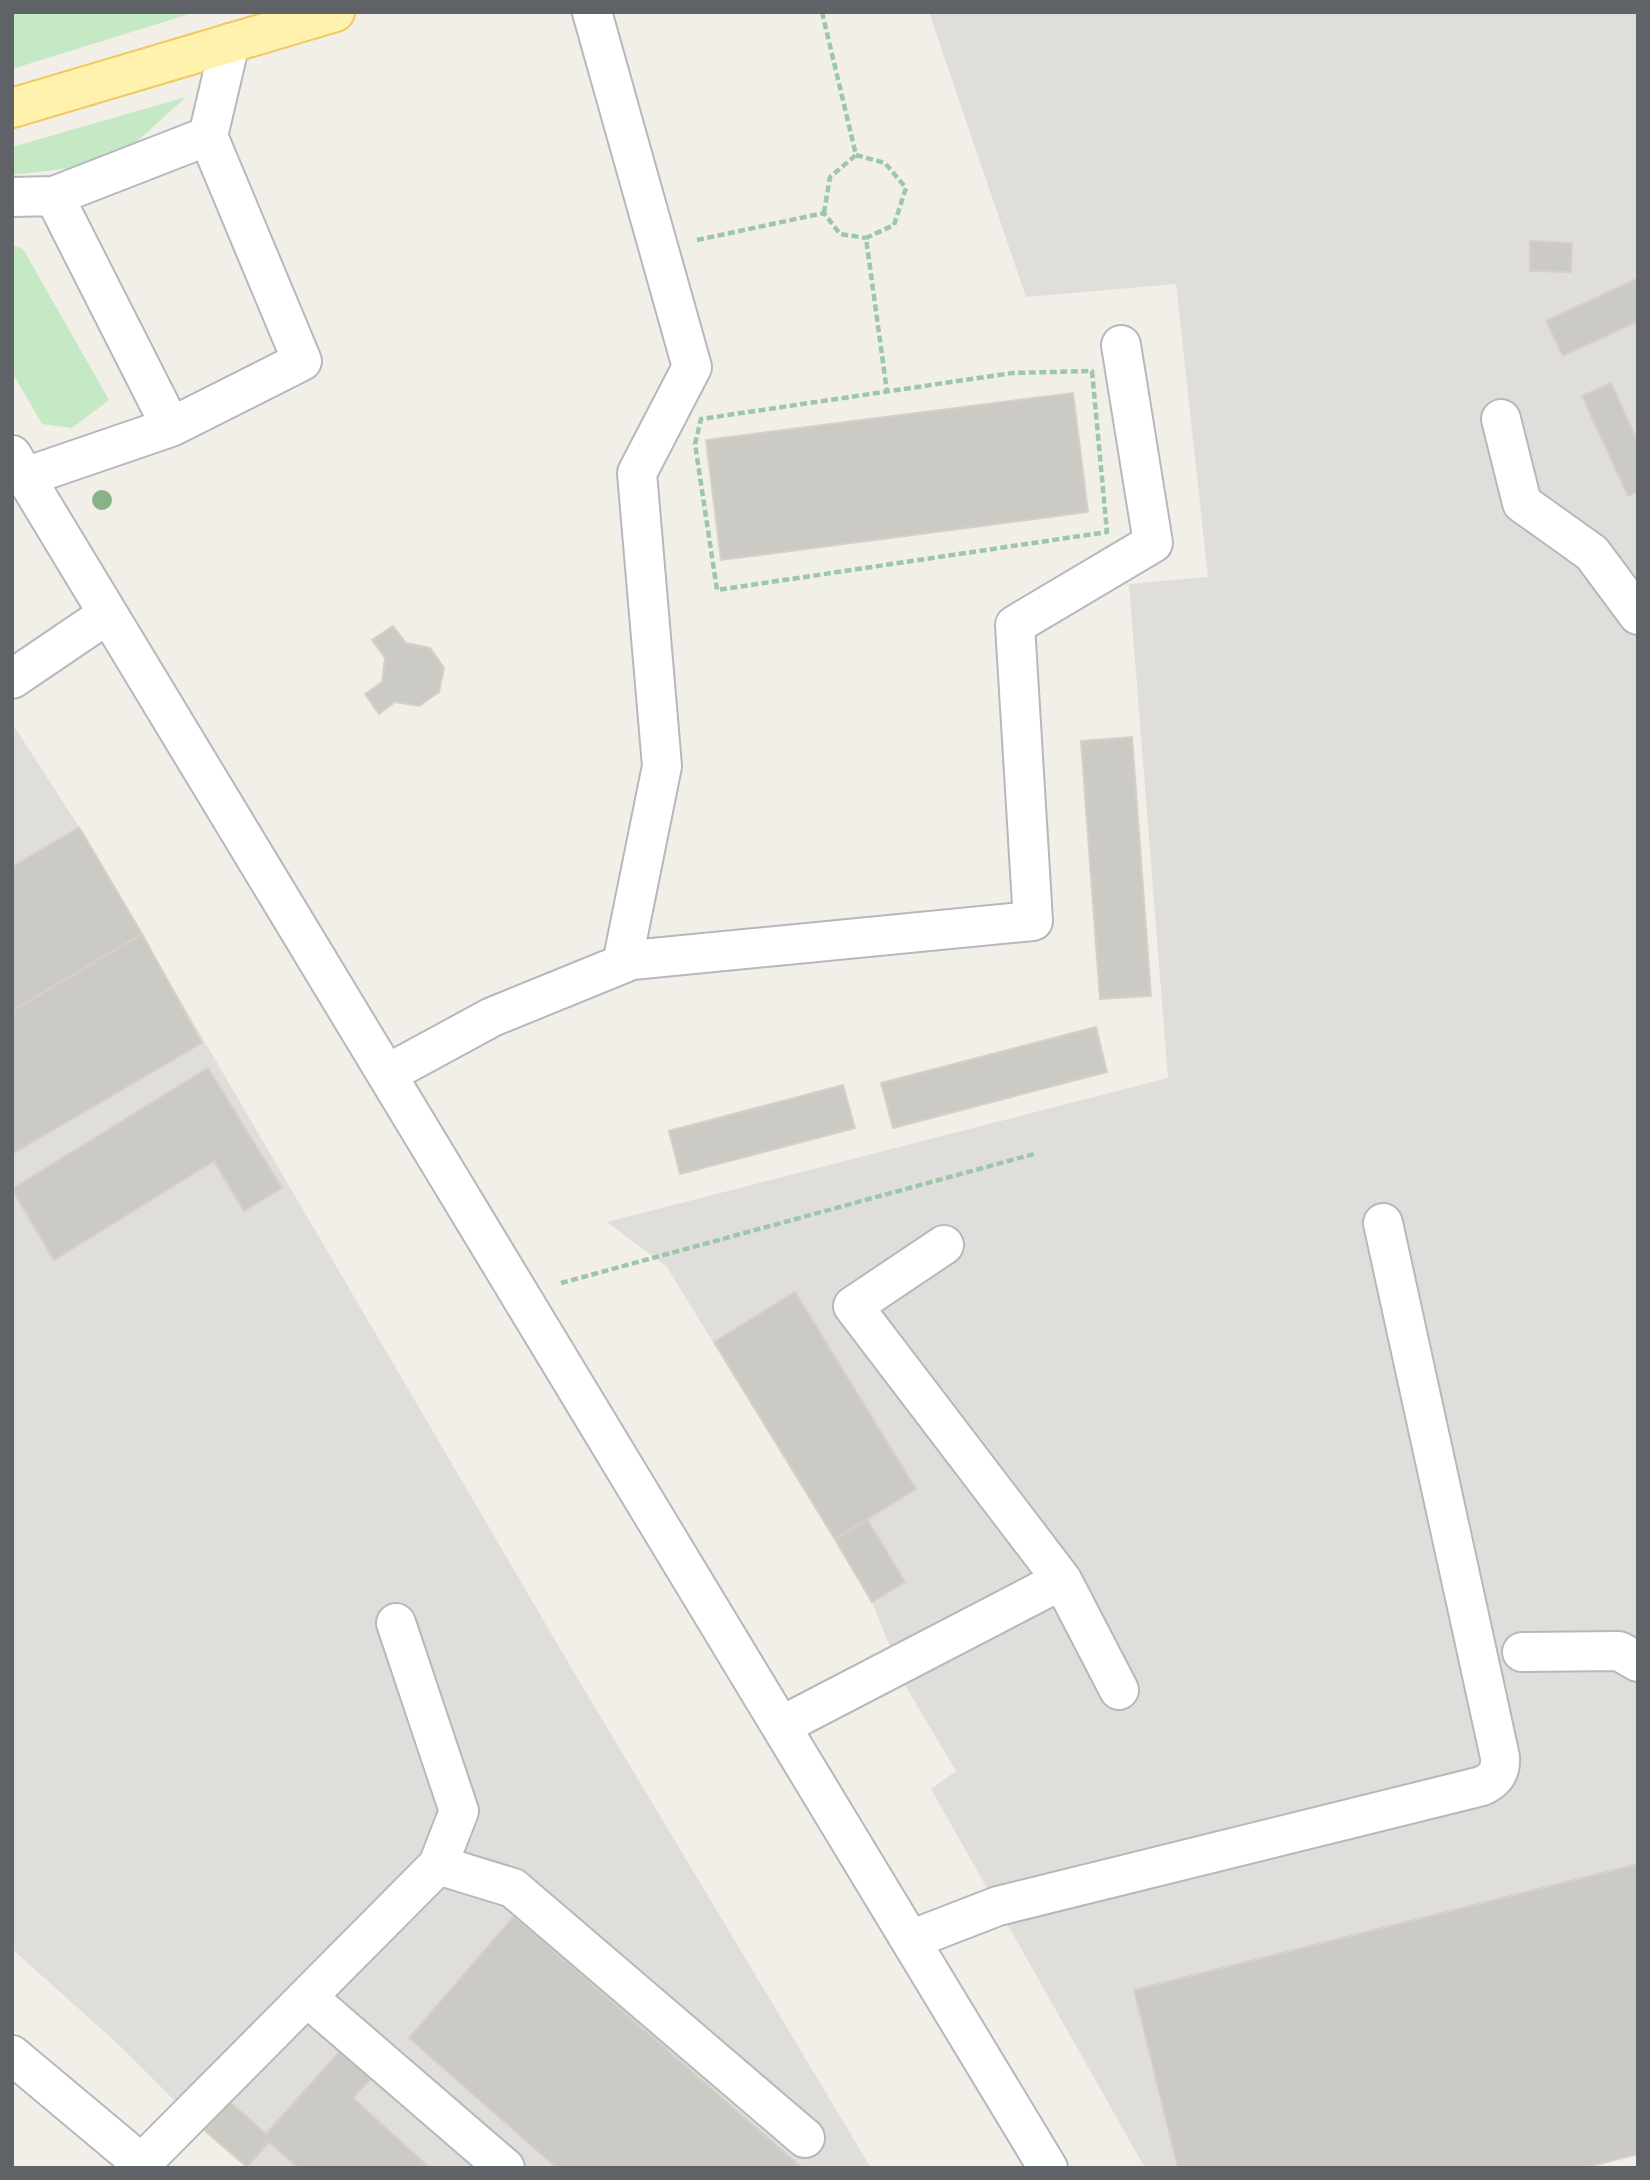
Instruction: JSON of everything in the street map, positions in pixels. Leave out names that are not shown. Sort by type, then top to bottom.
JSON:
[{"type":"main road","points":[[12,108],[335,12]]},
{"type":"street","points":[[592,12],[692,367],[637,473],[662,765],[622,964]]},
{"type":"street","points":[[230,43],[208,136],[302,361],[171,427],[19,466],[1048,2168]]},
{"type":"street","points":[[12,197],[54,196],[208,136]]},
{"type":"street","points":[[54,196],[171,427]]},
{"type":"street","points":[[387,1074],[492,1017],[632,960],[1033,921],[1015,625],[1153,543],[1121,345]]},
{"type":"street","points":[[1501,419],[1522,503],[1592,553],[1638,615]]},
{"type":"street","points":[[12,679],[108,614]]},
{"type":"street","points":[[910,1940],[998,1906],[1482,1786],[1497,1775],[1501,1766],[1500,1757],[1383,1223]]},
{"type":"street","points":[[944,1245],[853,1306],[1062,1580],[1119,1690]]},
{"type":"street","points":[[781,1726],[1062,1580]]},
{"type":"street","points":[[12,2055],[144,2166],[438,1866],[459,1811],[396,1623]]},
{"type":"street","points":[[1522,1652],[1619,1651],[1638,1662]]},
{"type":"street","points":[[438,1866],[513,1888],[805,2138]]},
{"type":"street","points":[[307,1997],[505,2168]]},
{"type":"path","points":[[822,12],[856,155]]},
{"type":"path","points":[[856,155],[885,163],[906,188],[894,225],[866,238],[840,234],[824,214],[830,177],[856,155]]},
{"type":"path","points":[[659,248],[824,214]]},
{"type":"path","points":[[866,238],[887,391]]},
{"type":"path","points":[[1092,371],[1107,532],[717,590],[695,444],[701,419],[887,391],[1012,373],[1092,371]]},
{"type":"path","points":[[519,1294],[1034,1154]]},
{"type":"shaded area","points":[[929,12],[1638,12],[1638,2108],[1384,2168],[1145,2168],[931,1789],[956,1771],[906,1687],[872,1602],[667,1267],[607,1222],[1168,1078],[1129,584],[1208,577],[1176,284],[1026,297]]},
{"type":"shaded area","points":[[12,723],[79,827],[572,1669],[871,2168],[247,2168],[204,2130],[118,2044],[12,1949]]},
{"type":"green space","points":[[12,12],[196,12],[12,69]]},
{"type":"green space","points":[[186,97],[133,145],[70,168],[12,175],[12,147]]},
{"type":"green space","points":[[12,245],[23,249],[109,400],[72,428],[42,424],[12,372]]},
{"type":"building","points":[[1530,241],[1572,243],[1571,272],[1530,271]]},
{"type":"building","points":[[1638,278],[1638,321],[1563,356],[1546,321]]},
{"type":"building","points":[[1611,383],[1638,442],[1638,492],[1628,496],[1582,396]]},
{"type":"building","points":[[1073,393],[1088,512],[721,560],[706,440]]},
{"type":"building","points":[[393,626],[406,643],[430,648],[444,668],[439,692],[419,706],[395,702],[379,714],[365,694],[382,682],[385,658],[372,640]]},
{"type":"building","points":[[1132,737],[1151,996],[1100,999],[1081,741]]},
{"type":"building","points":[[79,827],[142,934],[12,1011],[12,867]]},
{"type":"building","points":[[142,934],[202,1043],[12,1154],[12,1011]]},
{"type":"building","points":[[1096,1027],[1107,1072],[893,1128],[881,1083]]},
{"type":"building","points":[[208,1068],[282,1188],[244,1211],[214,1161],[54,1260],[12,1189]]},
{"type":"building","points":[[843,1085],[855,1128],[680,1174],[669,1131]]},
{"type":"building","points":[[795,1292],[916,1489],[835,1539],[714,1342]]},
{"type":"building","points":[[867,1519],[905,1582],[872,1602],[835,1539]]},
{"type":"building","points":[[1638,1864],[1638,2154],[1584,2168],[1178,2168],[1134,1990]]},
{"type":"building","points":[[514,1916],[801,2168],[557,2168],[409,2038]]},
{"type":"building","points":[[340,2051],[371,2078],[353,2098],[430,2168],[298,2168],[269,2142],[247,2167],[204,2130],[229,2101],[266,2134]]}]
